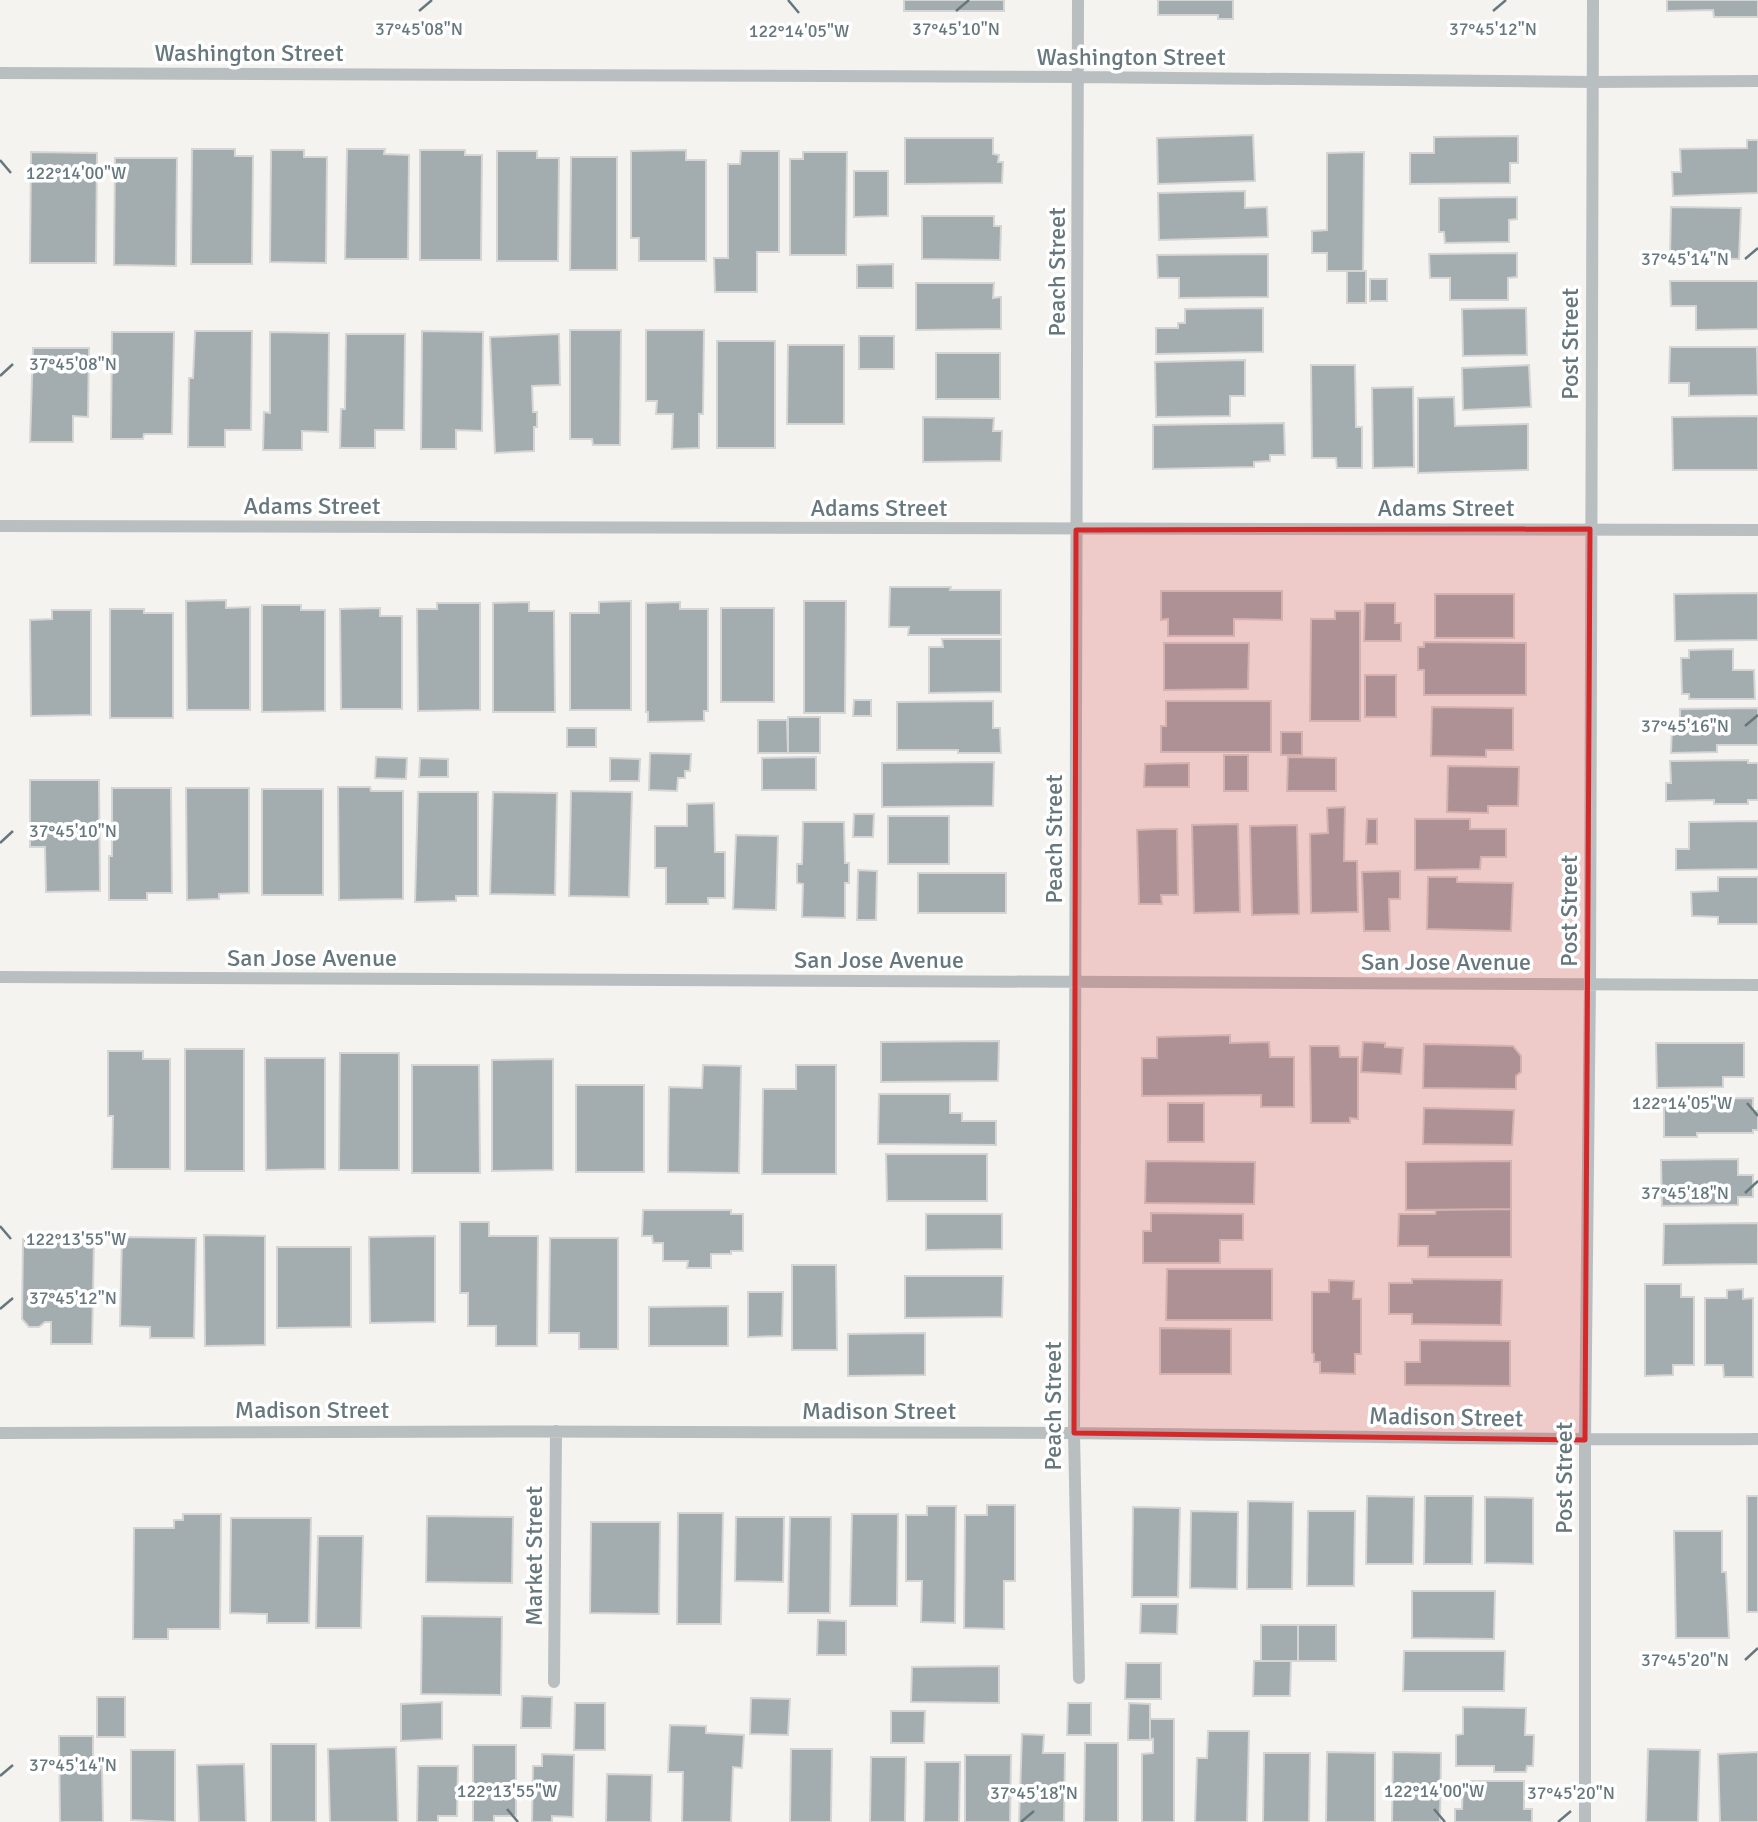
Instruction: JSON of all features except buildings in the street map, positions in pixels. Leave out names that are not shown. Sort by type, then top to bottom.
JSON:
[{"type":"street","name":"Peach Street","points":[[1078,0],[1074,1433],[1079,1678]]},
{"type":"street","name":"Post Street","points":[[1585,1822],[1593,0]]},
{"type":"street","name":"Washington Street","points":[[0,72],[1758,81]]},
{"type":"street","name":"Adams Street","points":[[0,526],[1758,530]]},
{"type":"street","name":"San Jose Avenue","points":[[0,977],[1758,985]]},
{"type":"street","name":"Madison Street","points":[[0,1433],[556,1430],[1585,1440],[1758,1439]]},
{"type":"street","name":"Market Street","points":[[554,1682],[556,1430]]},
{"type":"highlighted area","points":[[1590,529],[1585,1440],[1074,1433],[1076,530]]}]
